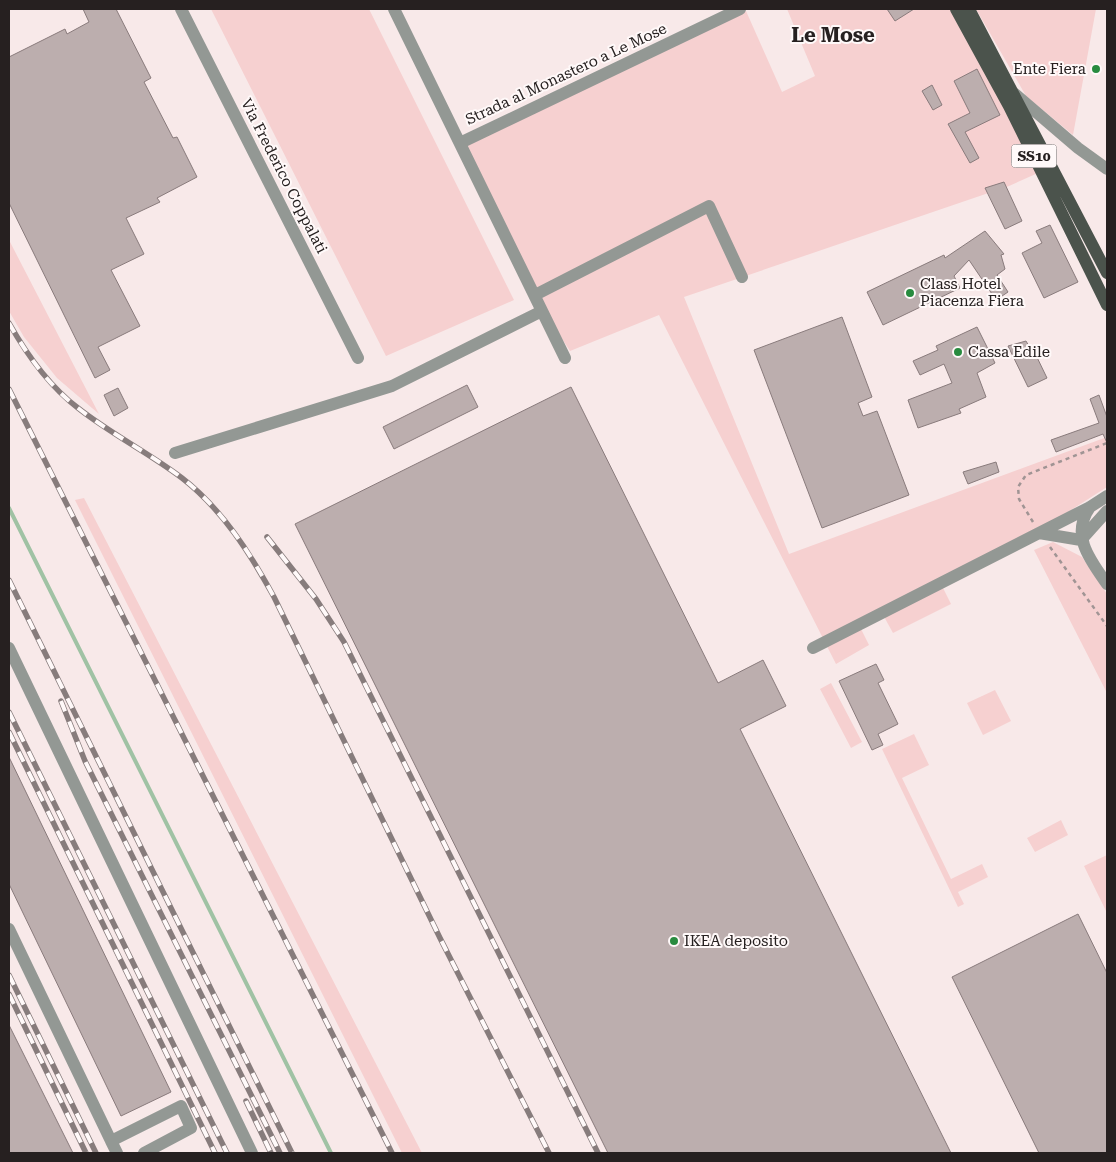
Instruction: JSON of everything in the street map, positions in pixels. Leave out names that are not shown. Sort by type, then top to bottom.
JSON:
[{"type":"main road","name":"SS10","points":[[956,9],[1017,123],[1107,305]]},
{"type":"main road","name":"SS10","points":[[969,9],[1107,273]]},
{"type":"street","name":"Via Frederico Coppalati","points":[[181,9],[358,358]]},
{"type":"street","points":[[394,9],[565,358]]},
{"type":"street","name":"Strada al Monastero a Le Mose","points":[[460,142],[740,9]]},
{"type":"street","points":[[1015,94],[1078,148],[1107,169]]},
{"type":"street","points":[[535,295],[709,206],[742,277]]},
{"type":"street","points":[[175,453],[392,386],[542,311]]},
{"type":"street","points":[[813,648],[1090,507],[1107,496]]},
{"type":"street","points":[[1090,507],[1082,520],[1081,540],[1084,550],[1107,584]]},
{"type":"street","points":[[1081,540],[1107,511]]},
{"type":"street","points":[[1039,533],[1081,540]]},
{"type":"street","points":[[9,648],[252,1153]]},
{"type":"street","points":[[9,929],[117,1153]]},
{"type":"street","points":[[111,1141],[181,1106],[191,1128],[144,1153]]},
{"type":"shaded area","points":[[211,9],[369,9],[514,300],[386,356]]},
{"type":"shaded area","points":[[787,9],[953,9],[1038,173],[1009,186],[684,297],[789,554],[1107,437],[1107,487],[1021,542],[941,584],[951,604],[893,633],[882,613],[859,625],[869,645],[836,664],[659,315],[570,351],[544,311],[461,147],[746,11],[782,92],[815,76]]},
{"type":"shaded area","points":[[976,9],[1096,9],[1073,135],[1026,96]]},
{"type":"shaded area","points":[[9,240],[99,414],[57,378],[24,337],[9,311]]},
{"type":"shaded area","points":[[84,498],[422,1153],[402,1153],[75,500]]},
{"type":"shaded area","points":[[1053,542],[1082,557],[1107,594],[1107,693],[1034,550]]},
{"type":"shaded area","points":[[831,683],[862,742],[851,748],[820,689]]},
{"type":"shaded area","points":[[995,690],[1011,721],[983,735],[967,703]]},
{"type":"shaded area","points":[[914,734],[929,765],[902,778],[951,879],[982,864],[988,877],[958,892],[964,904],[958,907],[882,749]]},
{"type":"shaded area","points":[[1061,820],[1068,835],[1035,852],[1027,838]]},
{"type":"shaded area","points":[[1107,855],[1107,913],[1084,866]]},
{"type":"building","points":[[83,9],[116,9],[151,78],[144,82],[173,138],[177,137],[197,177],[157,198],[160,202],[126,218],[144,254],[111,270],[140,326],[98,347],[110,370],[95,378],[9,203],[9,57],[65,29],[67,34],[89,22]]},
{"type":"building","points":[[887,9],[914,9],[895,21]]},
{"type":"building","points":[[977,69],[1000,115],[965,132],[979,158],[970,163],[948,124],[970,113],[954,81]]},
{"type":"building","points":[[932,85],[942,105],[933,110],[922,91]]},
{"type":"building","points":[[1004,182],[1022,221],[1005,229],[985,188]]},
{"type":"building","points":[[1050,225],[1078,282],[1044,298],[1022,253],[1042,243],[1036,231]]},
{"type":"building","points":[[985,231],[1004,254],[1001,255],[1005,269],[997,275],[1008,292],[996,300],[969,260],[954,276],[960,288],[883,325],[867,292],[944,255],[945,258]]},
{"type":"building","points":[[842,317],[872,397],[858,403],[863,416],[877,411],[909,495],[822,528],[754,350]]},
{"type":"building","points":[[977,327],[995,363],[977,373],[986,397],[959,409],[961,413],[918,428],[908,400],[952,383],[944,364],[920,375],[913,361],[938,350],[936,346]]},
{"type":"building","points":[[1026,341],[1030,348],[1032,347],[1047,378],[1028,387],[1008,346]]},
{"type":"building","points":[[467,385],[478,407],[394,449],[383,427]]},
{"type":"building","name":"IKEA deposito","points":[[571,387],[718,683],[763,660],[786,706],[740,729],[951,1153],[608,1153],[295,524]]},
{"type":"building","points":[[118,388],[128,408],[114,416],[104,395]]},
{"type":"building","points":[[1099,395],[1107,417],[1107,443],[1103,434],[1056,452],[1051,440],[1099,423],[1090,399]]},
{"type":"building","points":[[996,462],[999,472],[968,484],[963,472]]},
{"type":"building","points":[[876,664],[884,680],[878,683],[898,724],[878,734],[883,745],[872,750],[839,681]]},
{"type":"building","points":[[9,757],[171,1092],[121,1116],[9,884]]},
{"type":"building","points":[[1078,914],[1107,973],[1107,1153],[1039,1153],[952,977]]},
{"type":"building","points":[[9,1025],[73,1153],[9,1153]]},
{"type":"waterway","points":[[9,508],[331,1153]]},
{"type":"railway","points":[[9,323],[31,358],[48,380],[67,399],[182,478],[210,503],[245,548],[274,597],[440,938],[549,1153]]},
{"type":"railway","points":[[9,389],[392,1153]]},
{"type":"railway","points":[[267,537],[316,599],[344,642],[598,1153]]},
{"type":"railway","points":[[9,580],[292,1153]]},
{"type":"railway","points":[[61,701],[85,761],[280,1153]]},
{"type":"railway","points":[[9,712],[227,1153]]},
{"type":"railway","points":[[9,732],[215,1153]]},
{"type":"railway","points":[[9,975],[96,1153]]},
{"type":"railway","points":[[9,994],[86,1153]]},
{"type":"railway","points":[[246,1101],[271,1153]]},
{"type":"place","name":"Ente Fiera","points":[[1096,69]]},
{"type":"place","name":"Class Hotel Piacenza Fiera","points":[[910,293]]},
{"type":"place","name":"Cassa Edile","points":[[958,352]]},
{"type":"place","name":"IKEA deposito","points":[[674,941]]},
{"type":"district","name":"Le Mose","points":[[833,35]]}]
